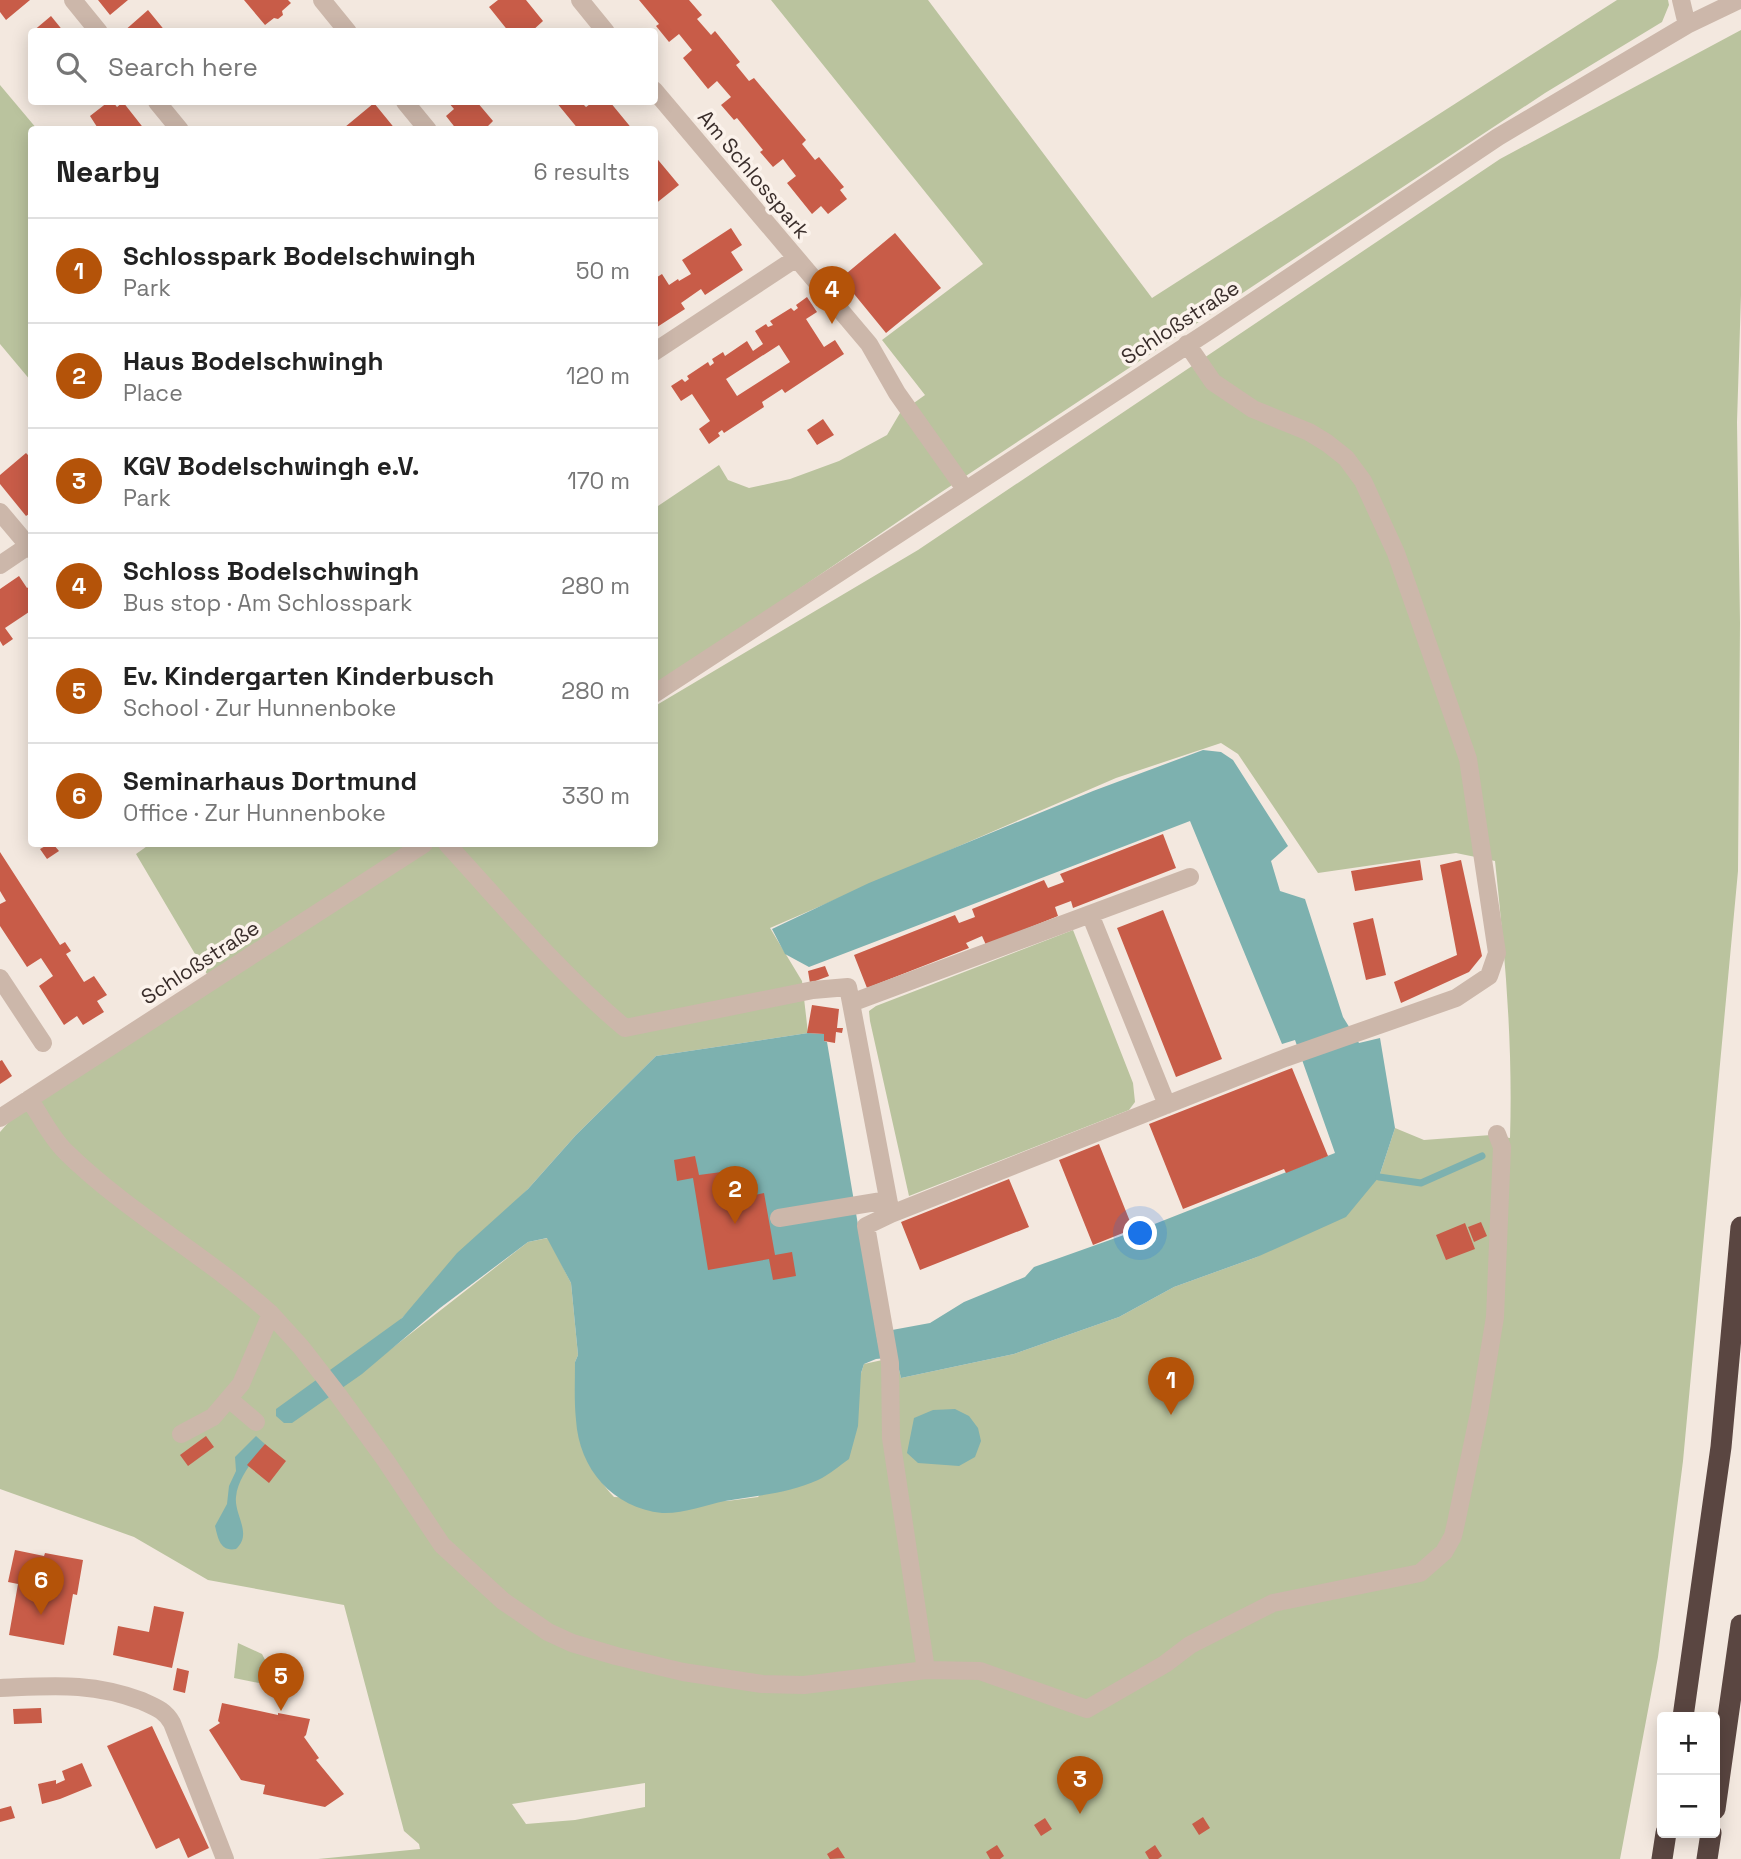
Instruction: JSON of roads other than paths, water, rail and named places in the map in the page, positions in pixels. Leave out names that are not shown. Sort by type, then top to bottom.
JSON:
[{"type":"highway","points":[[1683,1712],[1721,1447],[1741,1227]]},
{"type":"highway","points":[[1720,1775],[1741,1625]]},
{"type":"highway","points":[[1662,1859],[1665,1838]]},
{"type":"highway","points":[[1707,1859],[1710,1838]]},
{"type":"street","points":[[73,0],[96,28]]},
{"type":"street","points":[[322,0],[345,28]]},
{"type":"street","points":[[580,0],[603,28]]},
{"type":"street","points":[[1681,0],[1687,25]]},
{"type":"street","name":"Schloßstraße","points":[[658,691],[1498,137],[1687,25],[1739,0]]},
{"type":"street","name":"Am Schlosspark","points":[[658,95],[869,344],[897,393],[965,489]]},
{"type":"street","points":[[159,105],[177,126]]},
{"type":"street","points":[[407,105],[425,126]]},
{"type":"street","points":[[658,349],[795,259]]},
{"type":"street","points":[[779,1218],[889,1207],[1167,1105],[1285,1058],[1456,998],[1489,976],[1497,953],[1468,759],[1396,552],[1363,481],[1346,458],[1327,443],[1309,432],[1253,409],[1213,382],[1187,344]]},
{"type":"street","points":[[0,512],[28,546]]},
{"type":"street","points":[[0,565],[28,549]]},
{"type":"street","name":"Schloßstraße","points":[[0,1118],[419,847]]},
{"type":"street","points":[[450,847],[541,947],[598,1005],[625,1028],[813,990],[848,988],[889,1207]]},
{"type":"street","points":[[851,1003],[1190,877]]},
{"type":"street","points":[[1090,914],[1167,1105]]},
{"type":"street","points":[[0,978],[43,1043]]},
{"type":"street","points":[[29,1099],[64,1150],[116,1196],[246,1291],[271,1314],[339,1396],[442,1545],[503,1601],[548,1632],[572,1643],[615,1656],[683,1672],[762,1684],[804,1685],[926,1670],[981,1671],[1087,1709],[1165,1664],[1201,1639],[1273,1603],[1420,1573],[1444,1552],[1453,1536],[1456,1523],[1479,1413],[1495,1317],[1502,1147],[1497,1134]]},
{"type":"street","points":[[889,1207],[866,1226],[890,1363],[891,1438],[926,1670]]},
{"type":"street","points":[[181,1434],[213,1417],[241,1384],[271,1314]]},
{"type":"street","points":[[229,1399],[256,1422]]},
{"type":"street","points":[[0,1688],[65,1685],[113,1690],[160,1709],[172,1723],[225,1859]]},
{"type":"water","points":[[1203,750],[1221,752],[1233,760],[1288,846],[1271,861],[1280,891],[1305,899],[1343,1017],[1359,1043],[1380,1038],[1395,1128],[1379,1177],[1346,1217],[1257,1257],[1174,1287],[1119,1317],[1014,1354],[901,1378],[896,1357],[876,1359],[864,1364],[861,1373],[858,1426],[849,1459],[822,1478],[796,1488],[686,1511],[662,1513],[644,1510],[614,1494],[592,1470],[579,1438],[575,1413],[575,1362],[578,1355],[571,1283],[547,1238],[528,1242],[440,1308],[362,1374],[292,1423],[284,1423],[276,1416],[276,1409],[402,1318],[457,1253],[528,1189],[576,1135],[656,1056],[808,1033],[824,1034],[878,1343],[892,1330],[930,1323],[964,1302],[1025,1277],[1034,1267],[1152,1225],[1335,1153],[1295,1040],[1282,1044],[1190,821],[809,967],[785,954],[772,929],[869,883],[1093,791]]},
{"type":"water","points":[[955,1409],[969,1416],[978,1428],[981,1441],[975,1457],[959,1466],[918,1463],[907,1453],[914,1418],[933,1410]]},
{"type":"water","points":[[256,1436],[265,1444],[243,1476],[236,1497],[243,1537],[236,1549],[226,1548],[217,1535],[215,1526],[227,1504],[229,1486],[236,1471],[235,1457]]},
{"type":"waterway","points":[[1379,1177],[1421,1183],[1482,1156]]},
{"type":"place","name":"Schloss Bodelschwingh","points":[[832,324]]},
{"type":"place","name":"Haus Bodelschwingh","points":[[735,1224]]},
{"type":"place","name":"Schlosspark Bodelschwingh","points":[[1171,1415]]},
{"type":"place","name":"Seminarhaus Dortmund","points":[[41,1615]]},
{"type":"place","name":"Ev. Kindergarten Kinderbusch","points":[[281,1711]]},
{"type":"place","name":"KGV Bodelschwingh e.V.","points":[[1080,1814]]}]
